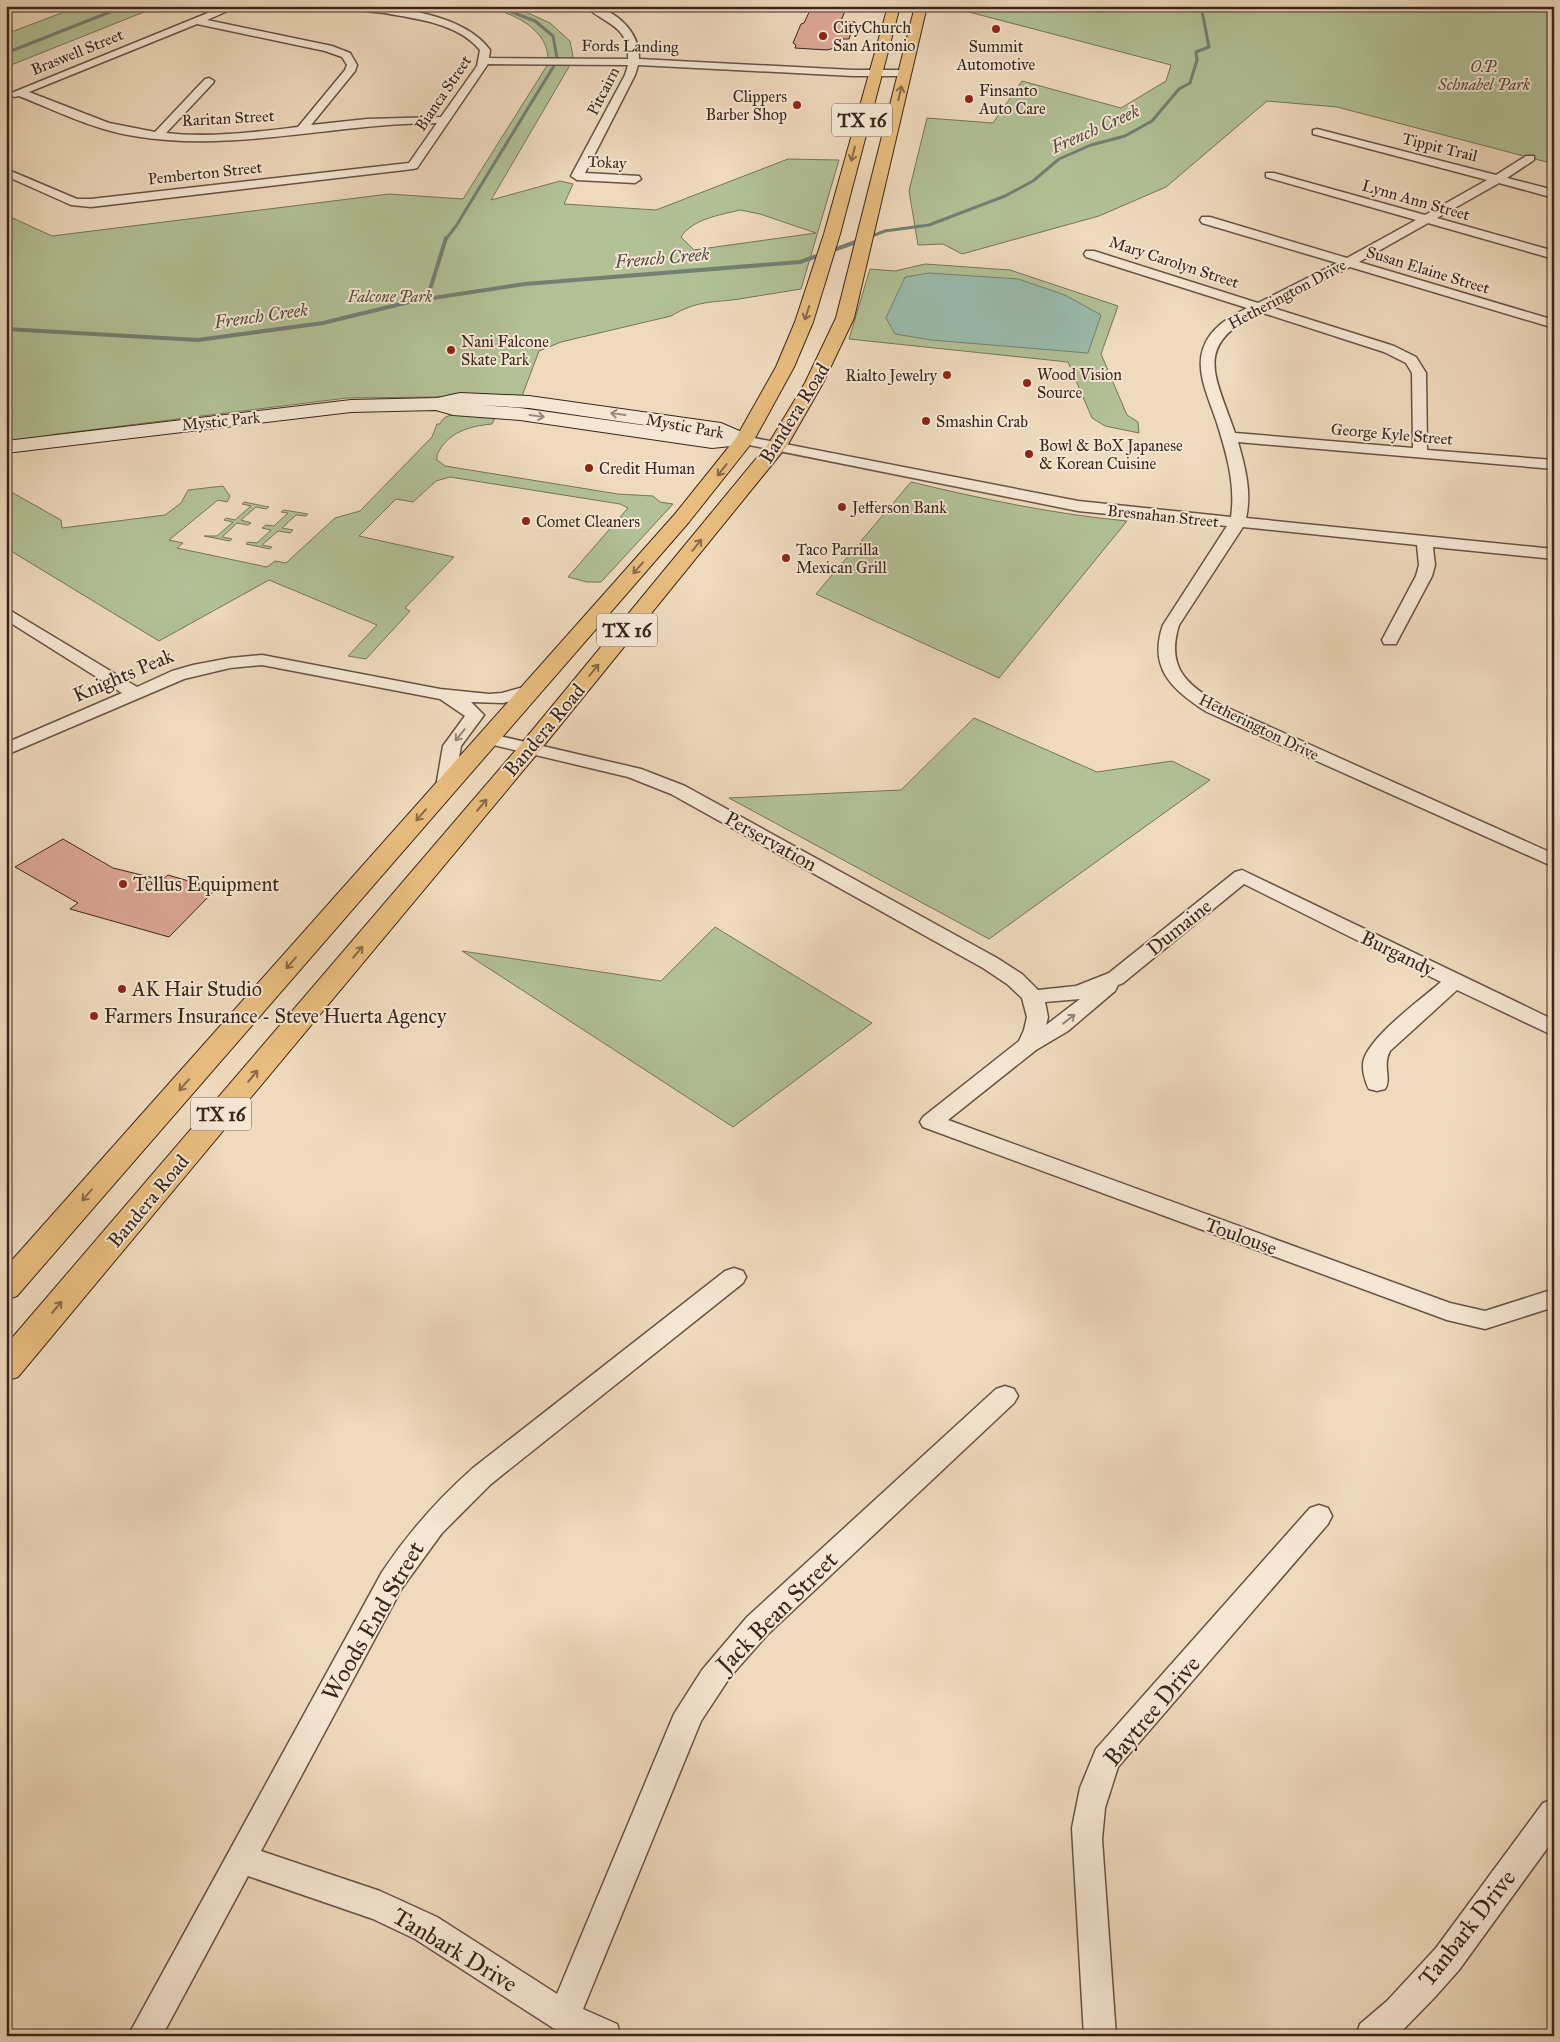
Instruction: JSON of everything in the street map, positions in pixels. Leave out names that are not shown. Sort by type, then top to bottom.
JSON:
[{"type":"main road","name":"Bandera Road","points":[[6,1288],[710,486],[744,440],[785,367],[804,322],[832,234],[894,6]]},
{"type":"main road","name":"Bandera Road","points":[[6,1368],[530,749],[777,446],[829,358],[846,318],[921,6]]},
{"type":"main road","points":[[842,196],[875,197]]},
{"type":"street","points":[[196,21],[234,6]]},
{"type":"street","name":"Pitcairn","points":[[577,176],[630,75],[634,62],[634,45],[629,35],[609,17],[590,6]]},
{"type":"street","name":"Bianca Street","points":[[366,7],[435,21],[465,32],[482,45],[485,61],[413,166]]},
{"type":"street","points":[[196,21],[328,48],[346,55],[352,65],[350,71],[302,129]]},
{"type":"street","name":"Braswell Street","points":[[6,96],[196,21]]},
{"type":"street","name":"Fords Landing","points":[[485,61],[634,62],[774,67],[853,73],[875,71],[905,72]]},
{"type":"street","points":[[157,136],[209,81]]},
{"type":"street","name":"Raritan Street","points":[[20,92],[111,128],[157,136],[212,138],[388,120],[444,120]]},
{"type":"street","name":"Tippit Trail","points":[[1317,132],[1554,194]]},
{"type":"street","name":"Hetherington Drive","points":[[1530,158],[1498,179],[1348,263],[1285,296],[1258,307],[1226,325],[1217,334],[1208,354],[1209,375],[1239,474],[1241,488],[1237,523],[1171,625],[1164,639],[1164,655],[1171,671],[1183,687],[1201,702],[1554,861]]},
{"type":"street","name":"Pemberton Street","points":[[6,172],[76,202],[91,203],[413,166]]},
{"type":"street","name":"Tokay","points":[[577,176],[635,179]]},
{"type":"street","name":"Lynn Ann Street","points":[[1270,176],[1554,255]]},
{"type":"street","name":"Susan Elaine Street","points":[[1206,220],[1554,324]]},
{"type":"street","name":"Mary Carolyn Street","points":[[1090,254],[1390,349],[1411,360],[1419,373],[1420,454]]},
{"type":"street","name":"Mystic Park","points":[[6,447],[351,406],[437,404],[452,409],[520,414],[712,442],[744,440]]},
{"type":"street","name":"George Kyle Street","points":[[1227,437],[1554,465]]},
{"type":"street","name":"Bresnahan Street","points":[[744,440],[993,491],[1078,506],[1554,554]]},
{"type":"street","points":[[1390,640],[1424,576],[1427,559],[1424,542]]},
{"type":"street","points":[[6,613],[135,693]]},
{"type":"street","name":"Knights Peak","points":[[14,746],[178,675],[204,667],[241,661],[265,653],[440,694],[489,699],[503,698],[531,690]]},
{"type":"street","name":"Knights Peak","points":[[440,694],[466,707],[475,716],[452,746],[445,787]]},
{"type":"street","points":[[6,732],[14,746]]},
{"type":"street","name":"Perservation","points":[[487,738],[634,774],[678,790],[990,963],[1022,984],[1032,997]]},
{"type":"street","name":"Dumaine","points":[[931,1122],[1028,1045],[1060,1026],[1242,876]]},
{"type":"street","name":"Burgandy","points":[[1242,876],[1554,1029]]},
{"type":"street","name":"Dumaine","points":[[1028,1045],[1036,1030],[1038,1019],[1032,997],[1079,992],[1116,978]]},
{"type":"street","points":[[1377,1084],[1374,1061],[1381,1047],[1454,981]]},
{"type":"street","name":"Toulouse","points":[[931,1122],[1447,1311],[1485,1320],[1506,1315],[1554,1298]]},
{"type":"street","name":"Woods End Street","points":[[144,2036],[392,1580],[430,1526],[452,1502],[482,1476],[734,1277]]},
{"type":"street","name":"Jack Bean Street","points":[[564,2017],[689,1714],[708,1682],[730,1654],[756,1626],[1005,1396]]},
{"type":"street","name":"Baytree Drive","points":[[1100,2036],[1087,1839],[1087,1822],[1093,1788],[1106,1759],[1319,1516]]},
{"type":"street","name":"Tanbark Drive","points":[[1372,2036],[1400,2013],[1450,1956],[1554,1813]]},
{"type":"street","name":"Tanbark Drive","points":[[241,1859],[380,1906],[426,1928],[564,2017],[605,2036]]},
{"type":"green space","points":[[80,6],[159,6],[6,67],[6,34]]},
{"type":"green space","name":"Falcone Park","points":[[481,6],[513,6],[550,23],[570,41],[573,56],[570,65],[491,200],[560,181],[573,184],[564,204],[656,210],[788,159],[839,160],[801,289],[697,305],[671,316],[561,342],[539,351],[522,396],[347,398],[57,434],[6,443],[6,215],[52,236],[389,194],[463,199],[548,64],[547,51],[536,31],[516,17]],"holes":[[[740,210],[760,214],[816,233],[694,250],[681,237],[692,226],[715,216]]]},
{"type":"green space","name":"O.P. Schnabel Park","points":[[946,6],[1554,6],[1554,164],[1337,107],[1267,101],[1166,187],[1099,216],[962,254],[943,244],[918,245],[909,191],[927,118],[993,123],[1022,81],[1121,108],[1166,81],[1171,65]]},
{"type":"green space","points":[[925,264],[1010,270],[1118,306],[1101,354],[1127,415],[1138,422],[1139,433],[1105,426],[1092,418],[1068,362],[849,339],[870,269],[895,271]]},
{"type":"green space","points":[[457,415],[495,418],[492,424],[476,426],[460,432],[447,441],[437,455],[437,460],[445,466],[618,494],[653,496],[660,502],[673,504],[601,582],[587,582],[568,577],[628,508],[620,504],[450,477],[436,481],[413,502],[396,499],[359,536],[454,557],[405,608],[410,611],[366,659],[348,656],[377,625],[269,580],[159,641],[6,548],[6,489],[61,520],[62,528],[165,515],[181,503],[188,490],[223,486],[230,496],[227,502],[218,500],[169,540],[183,543],[177,548],[267,567],[275,561],[286,563],[335,518],[360,511],[432,437],[437,424],[440,424],[447,417]]},
{"type":"green space","points":[[911,482],[1018,505],[1127,521],[999,678],[816,594]]},
{"type":"green space","points":[[244,502],[269,507],[266,509],[256,507],[241,520],[251,523],[248,525],[237,523],[222,537],[232,539],[230,541],[204,536],[217,536],[233,522],[224,520],[226,518],[235,520],[251,506],[242,504]]},
{"type":"green space","points":[[284,510],[308,514],[306,516],[296,515],[282,528],[293,530],[290,533],[278,531],[262,545],[272,547],[270,549],[246,544],[248,542],[257,543],[271,530],[262,528],[266,525],[274,526],[288,513],[281,512]]},
{"type":"green space","points":[[974,718],[1097,772],[1172,761],[1210,780],[989,939],[729,798],[901,790]]},
{"type":"green space","points":[[715,927],[872,1023],[733,1127],[462,951],[661,981]]},
{"type":"shaded area","points":[[929,273],[1018,279],[1065,295],[1101,315],[1088,353],[931,340],[895,334],[886,318],[905,277]]},
{"type":"building","name":"CityChurch San Antonio","points":[[812,6],[847,6],[841,21],[855,22],[849,39],[842,39],[839,47],[827,50],[795,48],[796,45],[793,43],[801,24],[804,23]]},
{"type":"building","name":"Tellus Equipment","points":[[63,839],[113,868],[162,880],[168,875],[216,889],[169,937],[70,909],[78,903],[15,867]]},
{"type":"waterway","points":[[6,53],[125,6]]},
{"type":"waterway","points":[[496,6],[535,21],[553,36],[557,58]]},
{"type":"waterway","name":"French Creek","points":[[864,239],[885,231],[929,225],[1005,196],[1033,181],[1059,159],[1091,145],[1125,136],[1152,121],[1179,89],[1190,83],[1197,60],[1196,52],[1209,47],[1201,6]]},
{"type":"waterway","points":[[446,239],[456,226],[555,64]]},
{"type":"waterway","points":[[427,299],[446,238]]},
{"type":"waterway","name":"French Creek","points":[[427,299],[525,284],[800,262],[867,238]]},
{"type":"waterway","name":"French Creek","points":[[6,329],[198,340],[323,323],[427,299]]},
{"type":"place","name":"Summit Automotive","points":[[996,29]]},
{"type":"place","name":"CityChurch San Antonio","points":[[823,36]]},
{"type":"place","name":"Finsanto Auto Care","points":[[969,99]]},
{"type":"place","name":"Clippers Barber Shop","points":[[797,105]]},
{"type":"place","name":"Nani Falcone Skate Park","points":[[451,350]]},
{"type":"place","name":"Rialto Jewelry","points":[[947,375]]},
{"type":"place","name":"Wood Vision Source","points":[[1027,383]]},
{"type":"place","name":"Smashin Crab","points":[[926,421]]},
{"type":"place","name":"Bowl & BoX Japanese & Korean Cuisine","points":[[1029,454]]},
{"type":"place","name":"Credit Human","points":[[589,468]]},
{"type":"place","name":"Jefferson Bank","points":[[842,507]]},
{"type":"place","name":"Comet Cleaners","points":[[526,521]]},
{"type":"place","name":"Taco Parrilla Mexican Grill","points":[[786,558]]},
{"type":"place","name":"Tellus Equipment","points":[[123,884]]},
{"type":"place","name":"AK Hair Studio","points":[[122,989]]},
{"type":"place","name":"Farmers Insurance - Steve Huerta Agency","points":[[94,1016]]}]
